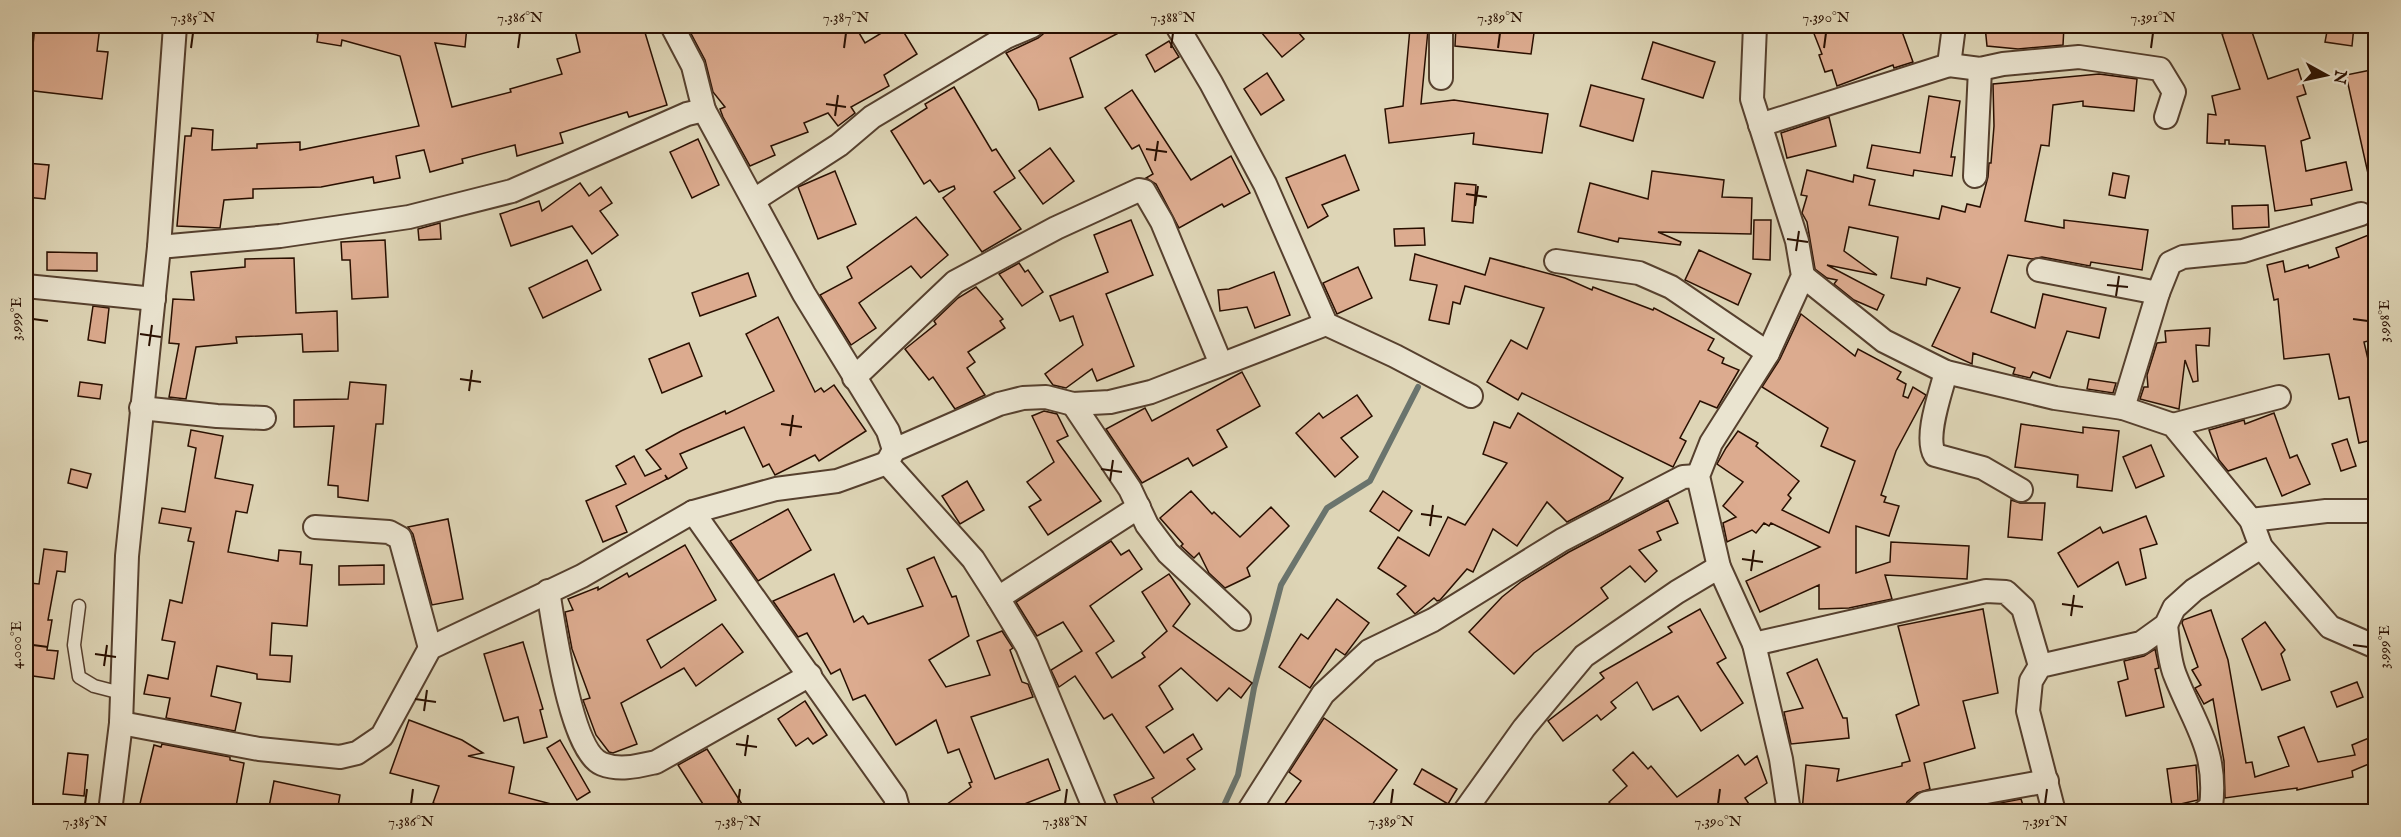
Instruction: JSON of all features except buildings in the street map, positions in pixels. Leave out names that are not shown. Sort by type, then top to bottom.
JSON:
[{"type":"street","points":[[110,812],[121,723],[127,556],[159,247],[175,26]]},
{"type":"street","points":[[672,26],[693,66],[704,110],[804,294],[888,431],[891,457],[973,560],[1027,646],[1096,812]]},
{"type":"street","points":[[754,200],[839,146],[872,117],[1006,36],[1032,26]]},
{"type":"street","points":[[1177,26],[1211,83],[1265,184],[1326,324],[1395,356],[1471,396]]},
{"type":"street","points":[[1440,26],[1442,78]]},
{"type":"street","points":[[1755,26],[1752,99],[1797,241],[1803,276],[1768,353],[1711,443],[1698,476],[1719,567],[1754,644],[1780,759],[1789,811]]},
{"type":"street","points":[[1949,65],[1954,26]]},
{"type":"street","points":[[1760,125],[1949,65],[1980,69],[2003,64],[2079,57],[2160,69],[2174,92],[2166,117]]},
{"type":"street","points":[[1974,176],[1980,69]]},
{"type":"street","points":[[159,247],[280,236],[410,217],[512,191],[687,114],[704,110]]},
{"type":"street","points":[[854,378],[955,282],[1056,228],[1139,189],[1144,191],[1161,222],[1221,364]]},
{"type":"street","points":[[2123,408],[2158,293],[2170,263],[2183,257],[2243,251],[2361,214]]},
{"type":"street","points":[[1556,261],[1639,273],[1671,287],[1768,353]]},
{"type":"street","points":[[2039,270],[2158,293]]},
{"type":"street","points":[[1803,276],[1884,341],[1946,372],[2055,398],[2123,408],[2174,425],[2251,520],[2260,547],[2330,627],[2376,647]]},
{"type":"street","points":[[26,286],[154,299]]},
{"type":"street","points":[[121,723],[259,749],[349,756],[370,746],[382,736],[430,648],[582,576],[693,512],[776,489],[837,481],[999,404],[1023,398],[1046,397],[1074,404],[1110,402],[1151,392],[1326,324]]},
{"type":"street","points":[[1946,372],[1931,437],[1931,448],[1935,455],[1983,468],[2021,490]]},
{"type":"street","points":[[2174,425],[2279,397]]},
{"type":"street","points":[[1074,404],[1139,507],[1147,525],[1168,553],[1239,619]]},
{"type":"street","points":[[141,408],[217,416],[264,418]]},
{"type":"street","points":[[1248,812],[1323,694],[1369,651],[1433,620],[1572,535],[1683,477],[1698,476]]},
{"type":"street","points":[[998,598],[1139,507]]},
{"type":"street","points":[[2251,520],[2326,511],[2376,511]]},
{"type":"street","points":[[693,512],[895,797],[899,812]]},
{"type":"street","points":[[315,527],[389,532],[400,538],[430,648]]},
{"type":"street","points":[[2054,812],[2028,711],[2031,681],[2040,666],[2142,643],[2166,625],[2174,608],[2194,590],[2260,547]]},
{"type":"street","points":[[1464,812],[1524,728],[1584,656],[1677,592],[1719,567]]},
{"type":"street","points":[[548,591],[568,699],[579,735],[588,752],[600,764],[629,768],[656,762],[810,675]]},
{"type":"street","points":[[1754,644],[1986,591],[2006,592],[2023,608],[2040,666]]},
{"type":"street","points":[[2166,625],[2174,674],[2207,748],[2213,786],[2211,807],[2204,812]]},
{"type":"street","points":[[1916,812],[1926,803],[2047,781]]},
{"type":"lane","points":[[79,606],[74,645],[79,676],[94,686],[121,693]]},
{"type":"waterway","points":[[1221,812],[1238,775],[1254,688],[1281,585],[1327,508],[1370,481],[1418,387]]}]
